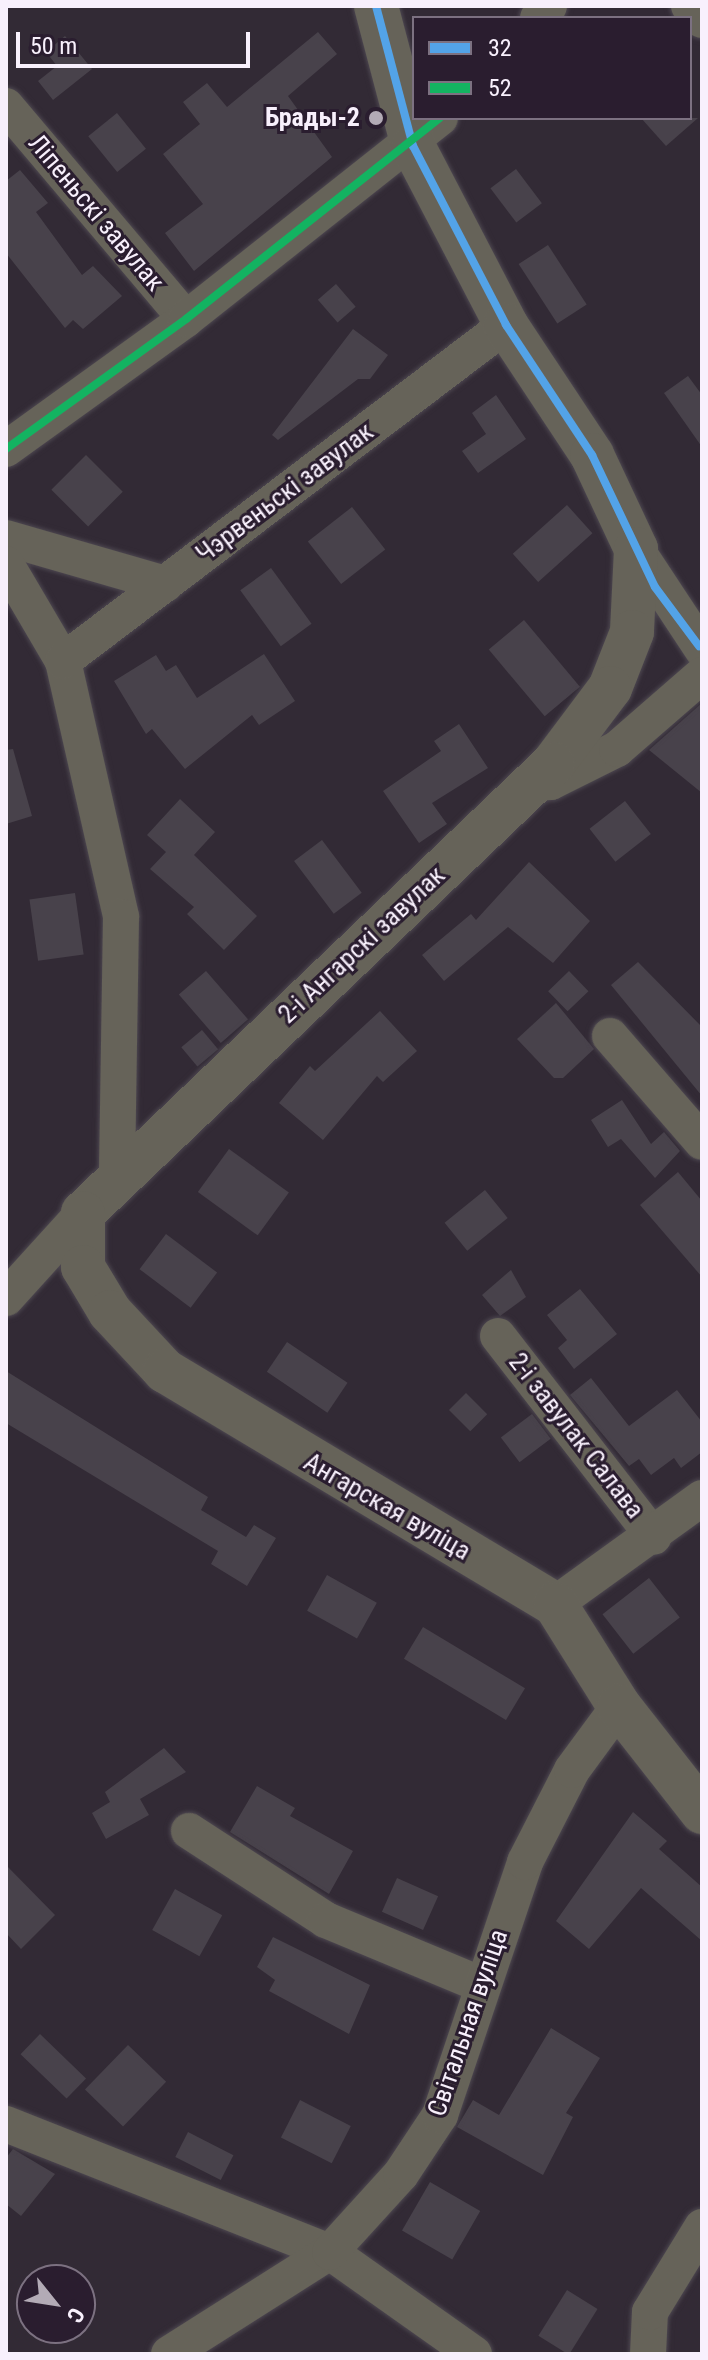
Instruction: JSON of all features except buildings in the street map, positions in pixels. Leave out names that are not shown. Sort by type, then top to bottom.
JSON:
[{"type":"street","points":[[376,6],[412,97]]},
{"type":"street","points":[[689,6],[702,20]]},
{"type":"street","name":"Ліпеньскі завулак","points":[[6,106],[186,319]]},
{"type":"street","points":[[6,449],[186,319],[426,132],[506,325],[592,455],[636,549],[702,649]]},
{"type":"street","name":"Чэрвеньскі завулак","points":[[63,661],[506,325]]},
{"type":"street","points":[[6,538],[165,584]]},
{"type":"street","name":"2-і Ангарскі завулак","points":[[6,1298],[117,1173],[533,783],[610,688],[632,632],[636,549]]},
{"type":"street","points":[[6,564],[63,661],[121,917],[117,1173]]},
{"type":"street","points":[[533,783],[551,782],[617,749],[702,675]]},
{"type":"street","points":[[610,1036],[702,1142]]},
{"type":"street","name":"Ангарская вуліца","points":[[83,1213],[83,1267],[110,1312],[165,1371],[555,1604],[619,1706],[702,1812]]},
{"type":"street","name":"2-і завулак Салава","points":[[498,1336],[654,1537]]},
{"type":"street","points":[[555,1604],[654,1537],[702,1498]]},
{"type":"street","name":"Світальная вуліца","points":[[169,2354],[330,2252],[427,2139],[449,2093],[482,1985],[554,1802],[619,1706]]},
{"type":"street","points":[[189,1831],[326,1920],[482,1985]]},
{"type":"street","points":[[6,2124],[330,2252],[474,2354]]},
{"type":"street","points":[[648,2354],[650,2312],[702,2227]]},
{"type":"transit line","name":"32","points":[[376,6],[413,146],[506,325],[592,455],[655,587],[699,646]]},
{"type":"transit line","name":"52","points":[[6,449],[186,319],[437,120]]},
{"type":"place","name":"Брады-2","points":[[376,118]]}]
